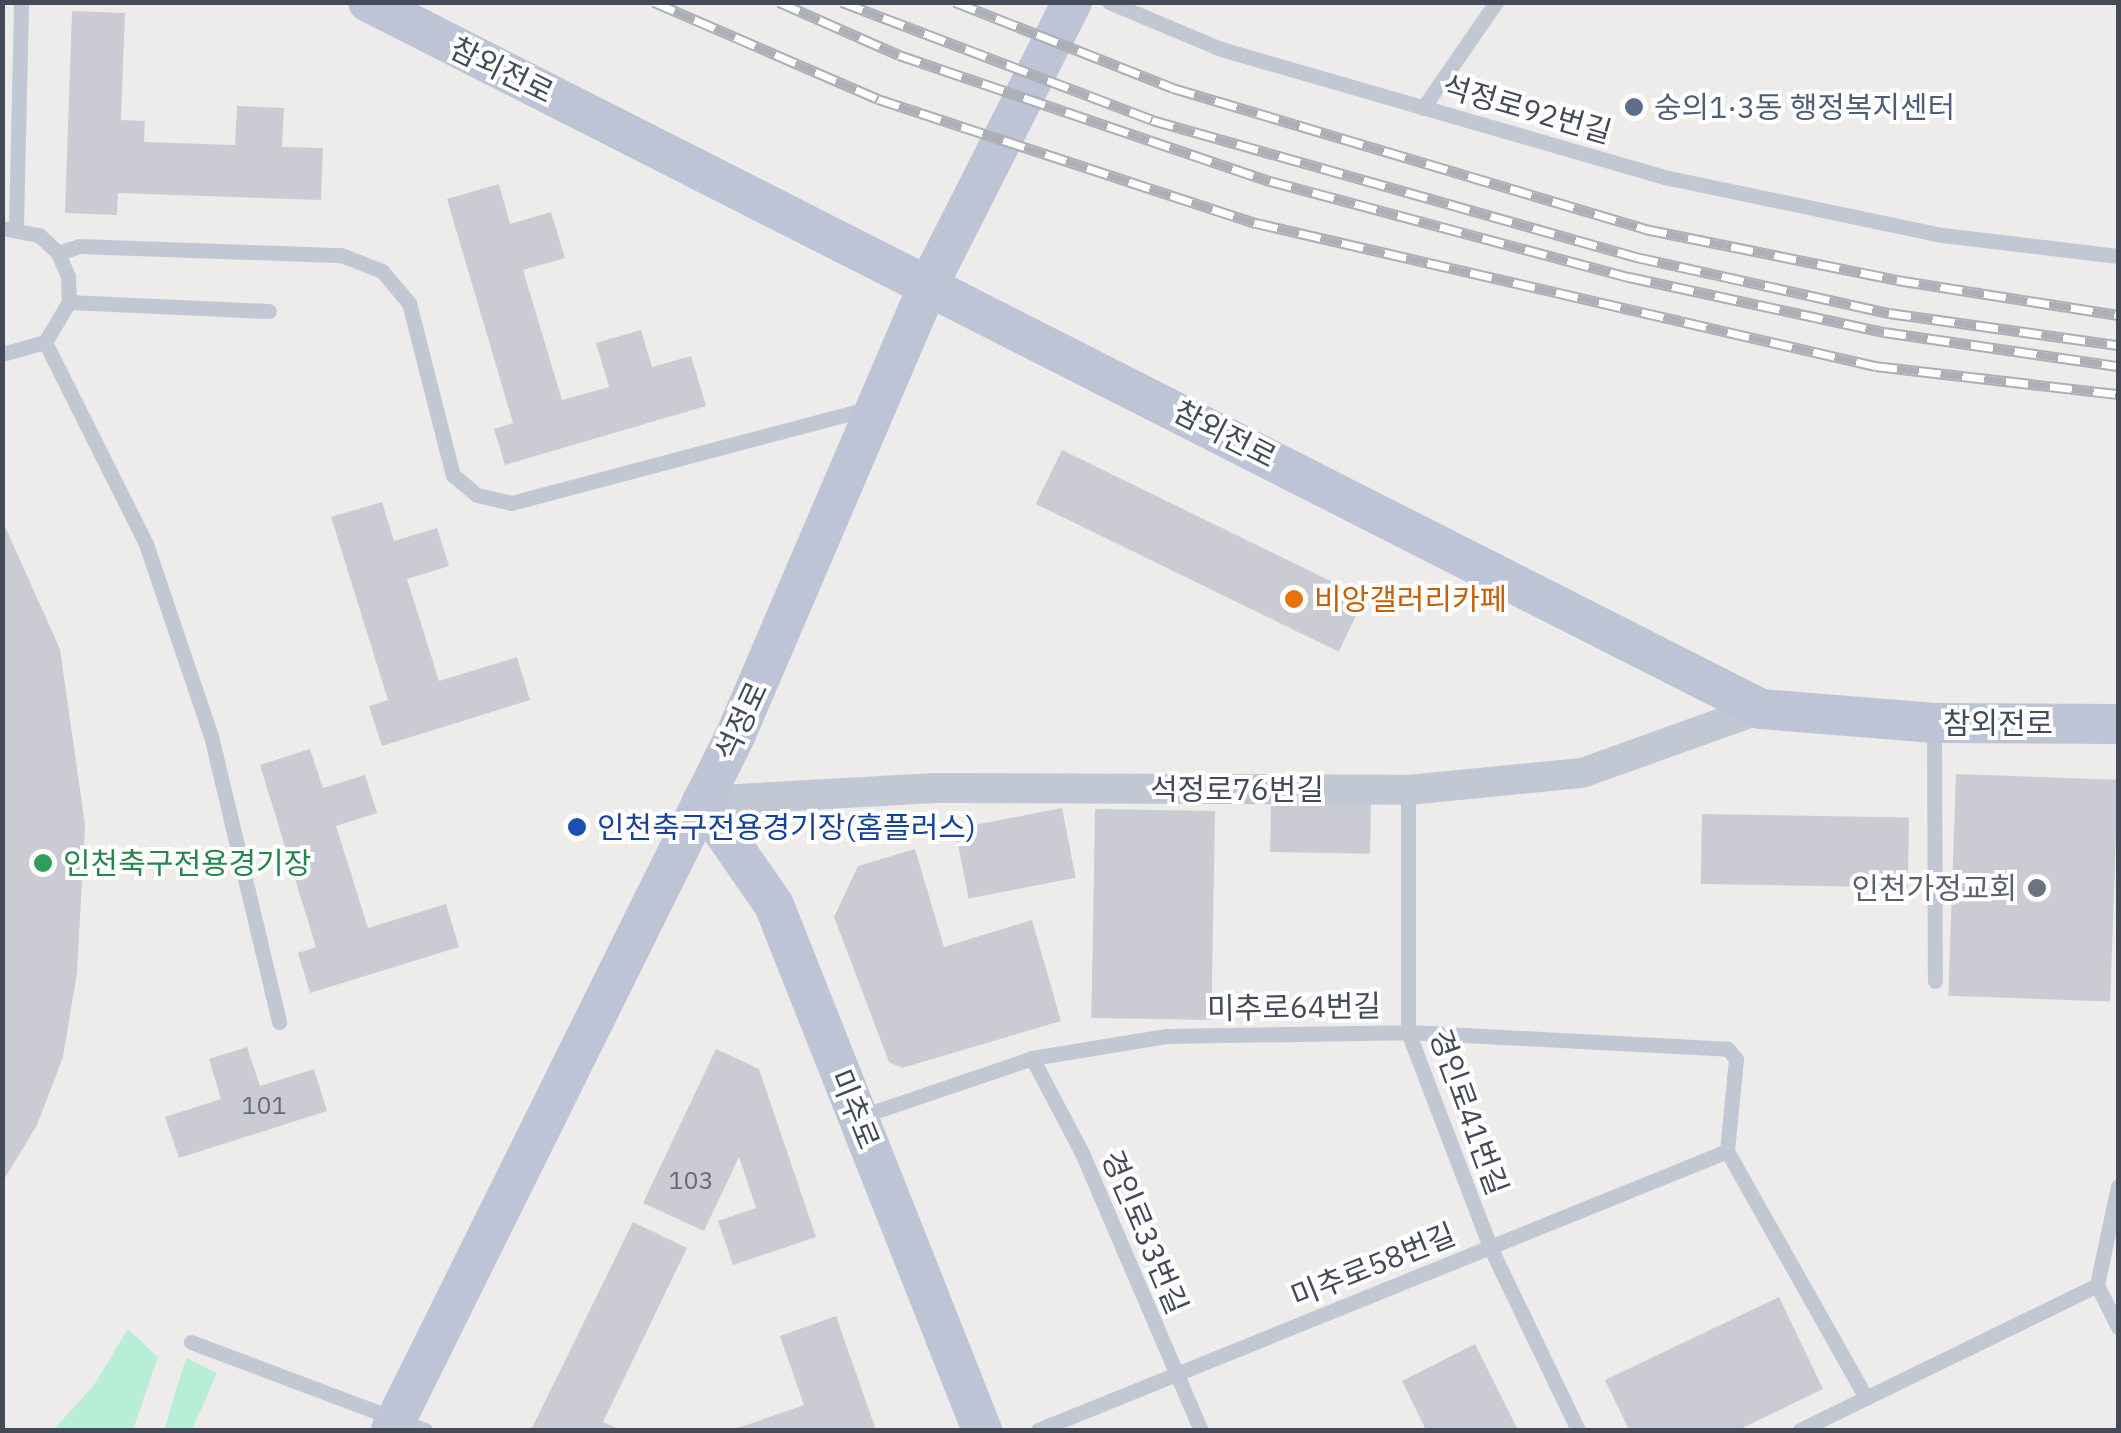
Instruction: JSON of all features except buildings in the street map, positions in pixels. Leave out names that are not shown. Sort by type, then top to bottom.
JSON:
[{"type":"main road","name":"참외전로","points":[[368,2],[930,282],[1761,709],[1934,723],[2118,724]]},
{"type":"main road","name":"석정로","points":[[405,1426],[702,801],[930,282],[1072,2]]},
{"type":"main road","name":"미추로","points":[[702,801],[774,905],[982,1430]]},
{"type":"street","name":"석정로76번길","points":[[702,801],[934,788],[1408,790],[1582,772],[1761,709]]},
{"type":"lane","points":[[2,354],[45,342],[69,302],[68,277],[58,253],[39,235],[9,227],[21,2]]},
{"type":"lane","name":"석정로92번길","points":[[1108,2],[1221,49],[1688,182],[1942,235],[2118,256]]},
{"type":"lane","points":[[1423,108],[1496,2]]},
{"type":"lane","points":[[58,253],[79,246],[341,256],[382,271],[409,303],[454,475],[477,495],[511,503],[876,407]]},
{"type":"lane","points":[[69,302],[269,312]]},
{"type":"lane","points":[[45,342],[152,562],[210,736],[280,1022]]},
{"type":"lane","points":[[1934,723],[1935,981]]},
{"type":"lane","name":"경인로41번길","points":[[1408,790],[1408,1032],[1490,1247],[1578,1430]]},
{"type":"lane","name":"미추로64번길","points":[[858,1118],[1032,1058],[1166,1036],[1408,1032],[1728,1049],[1736,1059],[1728,1151]]},
{"type":"lane","name":"경인로33번길","points":[[1032,1058],[1082,1153],[1201,1430]]},
{"type":"lane","points":[[1728,1151],[1866,1398]]},
{"type":"lane","name":"미추로58번길","points":[[1038,1430],[1728,1151]]},
{"type":"lane","points":[[2118,1186],[2098,1285],[2118,1327]]},
{"type":"lane","points":[[1800,1430],[2098,1285]]},
{"type":"lane","points":[[191,1342],[405,1426]]},
{"type":"green space","points":[[128,1329],[158,1357],[133,1430],[53,1430],[94,1385]]},
{"type":"green space","points":[[186,1358],[217,1373],[192,1430],[164,1430]]},
{"type":"railway","points":[[654,2],[878,99],[1256,223],[1875,366],[2118,394]]},
{"type":"railway","points":[[779,2],[899,55],[1270,181],[1629,277],[1884,332],[2118,366]]},
{"type":"railway","points":[[842,2],[1152,120],[1636,257],[1889,313],[2118,345]]},
{"type":"railway","points":[[955,2],[1173,88],[1645,229],[1897,280],[2118,315]]},
{"type":"place","name":"숭의1·3동 행정복지센터","points":[[1634,107]]},
{"type":"place","name":"비앙갤러리카페","points":[[1294,599]]},
{"type":"place","name":"인천축구전용경기장(홈플러스)","points":[[577,827]]},
{"type":"place","name":"인천축구전용경기장","points":[[43,863]]},
{"type":"place","name":"인천가정교회","points":[[2037,888]]}]
